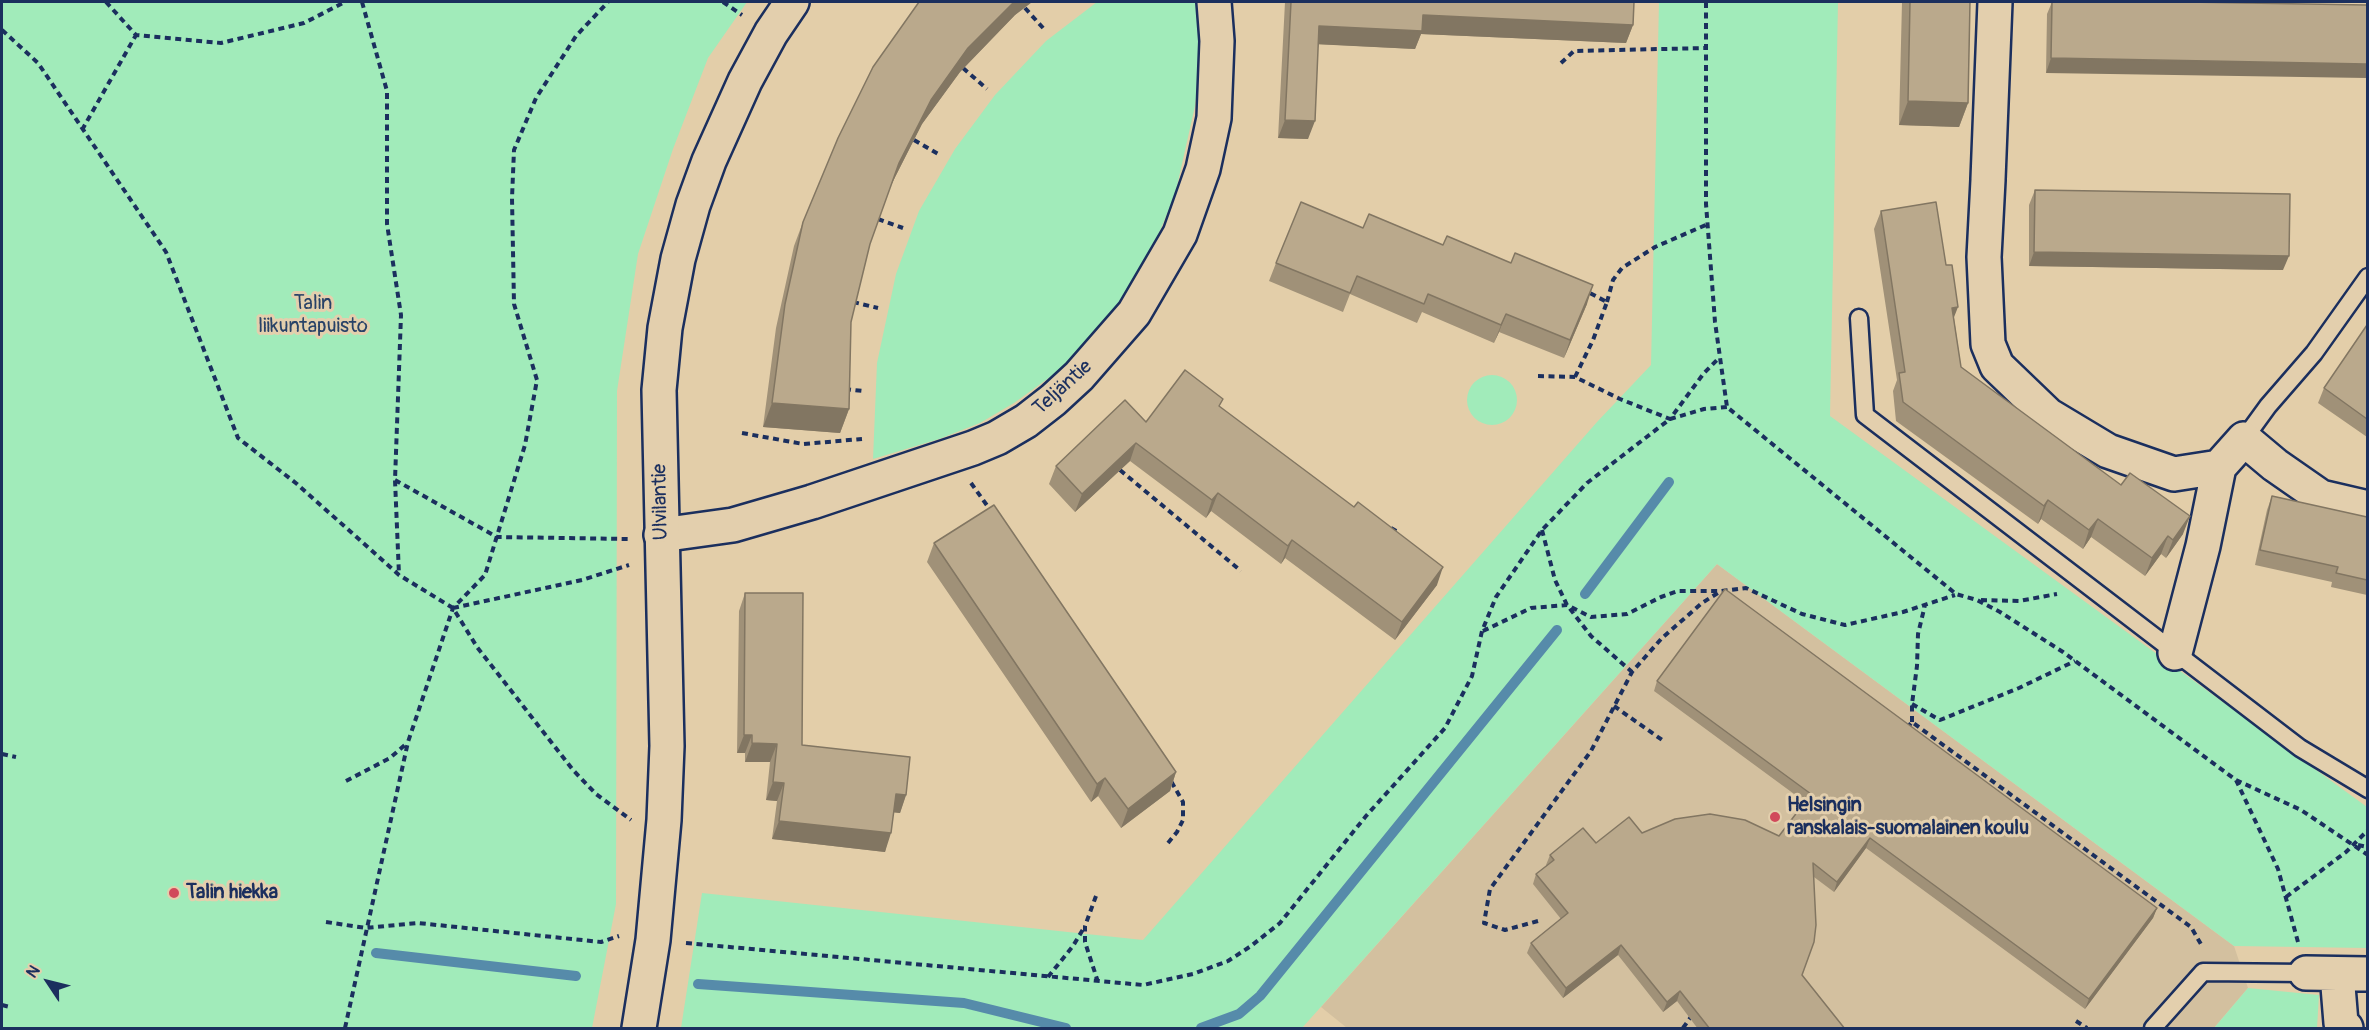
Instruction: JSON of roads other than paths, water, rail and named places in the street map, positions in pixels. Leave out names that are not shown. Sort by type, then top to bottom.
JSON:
[{"type":"street","name":"Ulvilantie","points":[[639,1029],[653,940],[664,820],[667,746],[661,535],[660,390],[665,328],[678,259],[693,205],[714,151],[745,81],[771,33],[792,2]]},
{"type":"street","name":"Teljäntie","points":[[661,535],[733,525],[812,502],[952,456],[997,438],[1026,421],[1053,400],[1106,348],[1134,314],[1180,234],[1203,169],[1214,118],[1217,41],[1214,2]]},
{"type":"street","points":[[1995,2],[1984,257],[1988,344],[1997,366],[2048,415],[2108,451],[2174,474],[2219,467]]},
{"type":"street","points":[[2175,653],[2203,546],[2219,467],[2244,439],[2275,465],[2320,496],[2367,508]]},
{"type":"street","points":[[2337,974],[2341,1023],[2346,1029]]},
{"type":"lane","points":[[2244,439],[2268,406],[2314,353],[2367,277]]},
{"type":"lane","points":[[1859,318],[1865,415],[2300,748],[2367,789]]},
{"type":"lane","points":[[2153,1029],[2203,972],[2337,974]]},
{"type":"waterway","points":[[1585,594],[1669,482]]},
{"type":"waterway","points":[[1201,1028],[1239,1014],[1260,996],[1557,630]]},
{"type":"waterway","points":[[376,953],[576,976]]},
{"type":"waterway","points":[[698,984],[964,1003],[1066,1028]]},
{"type":"place","name":"Helsingin ranskalais-suomalainen koulu","points":[[1775,817]]},
{"type":"place","name":"Talin hiekka","points":[[174,893]]},
{"type":"park label","name":"Talin liikuntapuisto","points":[[313,316]]}]
